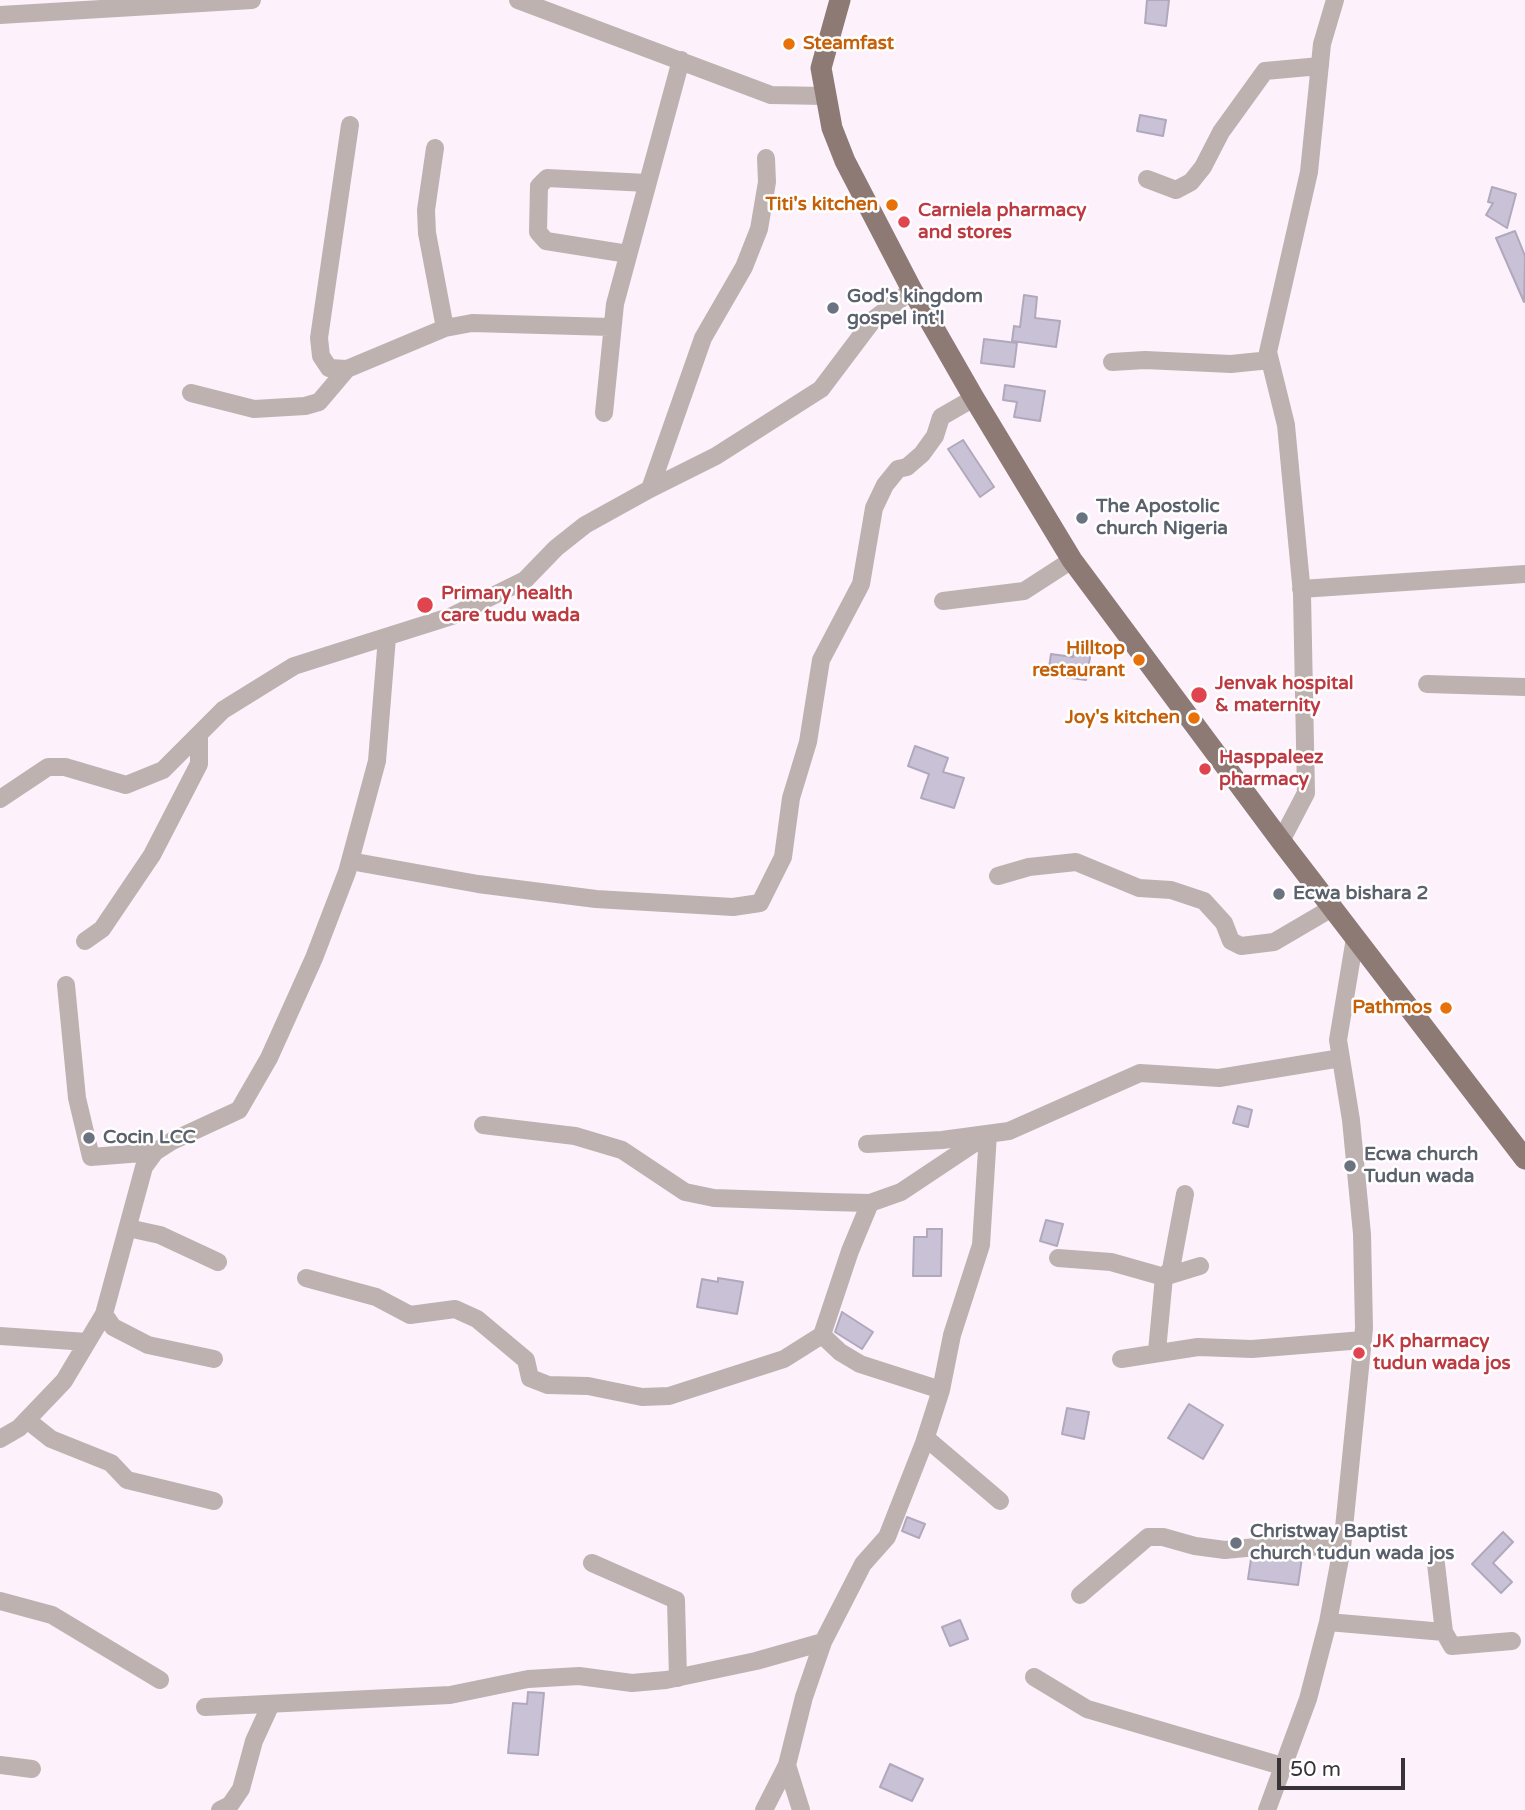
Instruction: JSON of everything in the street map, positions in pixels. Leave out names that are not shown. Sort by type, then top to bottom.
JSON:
[{"type":"main road","points":[[840,0],[821,68],[832,128],[845,161],[912,290],[974,398],[1072,559],[1281,841],[1525,1158]]},
{"type":"street","points":[[0,15],[251,0]]},
{"type":"street","points":[[518,0],[771,95],[824,96]]},
{"type":"street","points":[[1281,841],[1306,793],[1301,589],[1286,425],[1268,352],[1309,172],[1320,66],[1335,0]]},
{"type":"street","points":[[604,413],[610,327],[681,60]]},
{"type":"street","points":[[1147,179],[1176,190],[1191,182],[1203,167],[1221,132],[1265,71],[1320,66]]},
{"type":"street","points":[[350,125],[319,338],[321,356],[329,368],[347,369],[445,328],[472,323],[610,327]]},
{"type":"street","points":[[435,148],[426,210],[427,233],[445,328]]},
{"type":"street","points":[[650,489],[703,338],[744,267],[759,229],[768,182],[766,158]]},
{"type":"street","points":[[628,254],[546,241],[538,232],[540,186],[547,178],[647,183]]},
{"type":"street","points":[[0,799],[48,767],[65,767],[125,785],[163,770],[223,710],[294,666],[452,616],[525,580],[556,548],[585,525],[716,456],[821,389],[873,320],[912,290]]},
{"type":"street","points":[[1112,362],[1145,360],[1231,364],[1270,360]]},
{"type":"street","points":[[191,393],[254,409],[305,406],[319,402],[347,369]]},
{"type":"street","points":[[350,861],[478,884],[596,899],[733,907],[760,903],[783,857],[791,798],[808,742],[821,660],[860,584],[874,508],[885,485],[898,468],[907,467],[922,454],[935,436],[941,417],[974,398]]},
{"type":"street","points":[[943,601],[1024,590],[1072,559]]},
{"type":"street","points":[[1301,589],[1525,574]]},
{"type":"street","points":[[66,985],[77,1098],[91,1157],[155,1152],[239,1110],[269,1058],[314,958],[350,861],[377,761],[387,637]]},
{"type":"street","points":[[1427,684],[1525,687]]},
{"type":"street","points":[[85,941],[102,929],[152,855],[199,764],[200,735]]},
{"type":"street","points":[[998,876],[1029,867],[1076,862],[1139,888],[1171,890],[1204,901],[1224,923],[1231,941],[1241,946],[1274,942],[1332,908]]},
{"type":"street","points":[[1267,1810],[1308,1699],[1328,1622],[1342,1548],[1363,1340],[1362,1234],[1351,1120],[1338,1040],[1355,938]]},
{"type":"street","points":[[867,1144],[1009,1132],[1140,1073],[1219,1078],[1341,1058]]},
{"type":"street","points":[[483,1125],[575,1136],[622,1150],[685,1192],[714,1198],[870,1203],[901,1192],[988,1134]]},
{"type":"street","points":[[764,1810],[787,1765],[804,1697],[823,1642],[848,1588],[863,1564],[887,1537],[926,1438],[941,1390],[951,1335],[981,1245],[988,1134]]},
{"type":"street","points":[[0,1439],[27,1420],[64,1381],[104,1314],[128,1228],[135,1189],[144,1167],[155,1152]]},
{"type":"street","points":[[1157,1352],[1164,1277],[1171,1269],[1185,1194]]},
{"type":"street","points":[[306,1278],[376,1297],[410,1315],[455,1309],[477,1319],[526,1360],[530,1378],[548,1385],[589,1386],[642,1397],[669,1396],[784,1359],[822,1335],[850,1251],[870,1203]]},
{"type":"street","points":[[128,1228],[160,1235],[218,1262]]},
{"type":"street","points":[[1058,1258],[1111,1262],[1164,1277],[1200,1266]]},
{"type":"street","points":[[104,1314],[113,1327],[148,1345],[214,1359]]},
{"type":"street","points":[[822,1335],[840,1352],[860,1364],[941,1390]]},
{"type":"street","points":[[0,1336],[87,1342]]},
{"type":"street","points":[[1121,1359],[1198,1347],[1252,1349],[1363,1340]]},
{"type":"street","points":[[27,1420],[51,1439],[111,1463],[127,1480],[214,1501]]},
{"type":"street","points":[[926,1438],[1000,1501]]},
{"type":"street","points":[[1080,1595],[1149,1537],[1163,1537],[1225,1550],[1277,1545],[1342,1548]]},
{"type":"street","points":[[592,1563],[676,1601],[678,1678]]},
{"type":"street","points":[[1436,1564],[1444,1632],[1452,1646],[1512,1641]]},
{"type":"street","points":[[0,1601],[52,1615],[160,1680]]},
{"type":"street","points":[[1328,1622],[1444,1632]]},
{"type":"street","points":[[205,1707],[450,1695],[528,1679],[579,1676],[632,1683],[678,1678],[756,1661],[823,1642]]},
{"type":"street","points":[[1034,1677],[1087,1709],[1282,1766]]},
{"type":"street","points":[[220,1810],[230,1805],[241,1789],[254,1741],[271,1704]]},
{"type":"street","points":[[0,1765],[32,1769]]},
{"type":"street","points":[[787,1765],[801,1810]]},
{"type":"building","points":[[1147,0],[1169,0],[1166,26],[1145,23]]},
{"type":"building","points":[[1140,115],[1166,120],[1163,136],[1137,131]]},
{"type":"building","points":[[1492,187],[1516,194],[1507,228],[1486,215],[1493,203],[1488,202]]},
{"type":"building","points":[[1515,231],[1525,256],[1524,302],[1496,238]]},
{"type":"building","points":[[1024,295],[1037,297],[1035,318],[1060,321],[1056,347],[1012,341],[1014,326],[1020,327]]},
{"type":"building","points":[[984,339],[1017,343],[1014,367],[981,363]]},
{"type":"building","points":[[1005,385],[1045,391],[1040,421],[1014,417],[1017,402],[1003,400]]},
{"type":"building","points":[[963,440],[994,487],[980,497],[948,449]]},
{"type":"building","points":[[1074,649],[1091,652],[1086,680],[1048,675],[1051,654],[1073,657]]},
{"type":"building","points":[[915,746],[948,758],[943,772],[964,778],[954,808],[921,798],[929,774],[908,766]]},
{"type":"building","points":[[1238,1106],[1252,1110],[1248,1127],[1233,1123]]},
{"type":"building","points":[[1046,1220],[1063,1224],[1057,1246],[1040,1241]]},
{"type":"building","points":[[927,1229],[942,1229],[941,1276],[913,1276],[914,1237],[927,1237]]},
{"type":"building","points":[[718,1278],[743,1282],[737,1314],[697,1307],[702,1279],[718,1282]]},
{"type":"building","points":[[842,1312],[873,1332],[862,1349],[835,1332]]},
{"type":"building","points":[[1189,1404],[1223,1425],[1203,1459],[1168,1438]]},
{"type":"building","points":[[1067,1408],[1089,1412],[1084,1439],[1062,1434]]},
{"type":"building","points":[[907,1517],[925,1524],[919,1538],[902,1531]]},
{"type":"building","points":[[1503,1532],[1513,1542],[1493,1563],[1512,1582],[1501,1593],[1472,1564]]},
{"type":"building","points":[[1277,1556],[1302,1558],[1298,1585],[1248,1579],[1251,1559]]},
{"type":"building","points":[[960,1620],[968,1639],[950,1646],[942,1627]]},
{"type":"building","points":[[528,1692],[544,1693],[538,1755],[508,1753],[513,1703],[527,1704]]},
{"type":"building","points":[[890,1764],[923,1779],[912,1801],[880,1787]]},
{"type":"place","name":"Steamfast","points":[[789,44]]},
{"type":"place","name":"Titi's kitchen","points":[[892,205]]},
{"type":"place","name":"Carniela pharmacy and stores","points":[[904,222]]},
{"type":"place","name":"God's kingdom gospel int'l","points":[[833,308]]},
{"type":"place","name":"The Apostolic church Nigeria","points":[[1082,518]]},
{"type":"place","name":"Primary health care tudu wada","points":[[425,605]]},
{"type":"place","name":"Hilltop restaurant","points":[[1139,660]]},
{"type":"place","name":"Jenvak hospital & maternity","points":[[1199,695]]},
{"type":"place","name":"Joy's kitchen","points":[[1194,718]]},
{"type":"place","name":"Hasppaleez pharmacy","points":[[1205,769]]},
{"type":"place","name":"Ecwa bishara 2","points":[[1279,894]]},
{"type":"place","name":"Pathmos","points":[[1446,1008]]},
{"type":"place","name":"Cocin LCC","points":[[89,1138]]},
{"type":"place","name":"Ecwa church Tudun wada","points":[[1350,1166]]},
{"type":"place","name":"JK pharmacy tudun wada jos","points":[[1359,1353]]},
{"type":"place","name":"Christway Baptist church tudun wada jos","points":[[1236,1543]]}]
